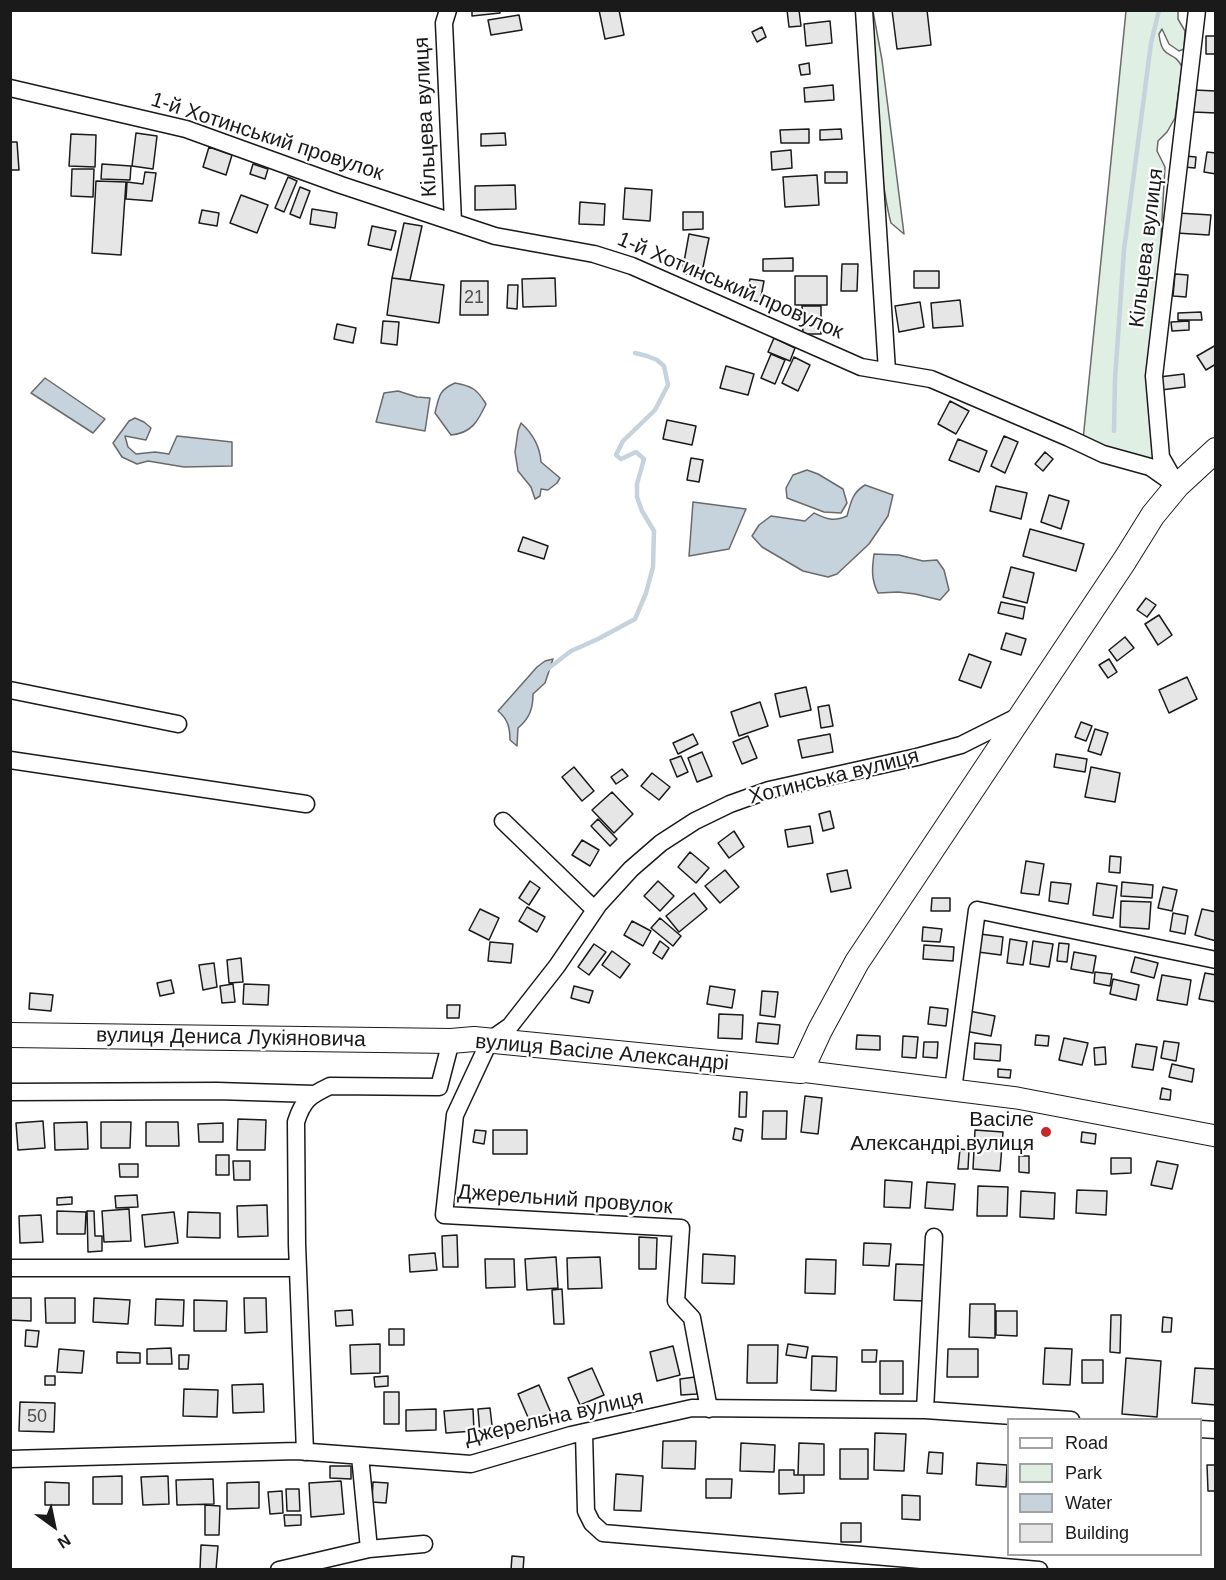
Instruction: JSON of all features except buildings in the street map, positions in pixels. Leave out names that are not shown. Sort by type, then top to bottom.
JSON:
[{"type":"highway","name":"Хотинська вулиця","points":[[801,1071],[820,1030],[857,962],[1153,515],[1177,486],[1215,450]]},
{"type":"highway","name":"вулиця Дениса Лукіяновича","points":[[10,1035],[451,1041]]},
{"type":"highway","name":"вулиця Васіле Александрі","points":[[451,1041],[490,1040],[801,1071]]},
{"type":"main road","name":"вулиця Васіле Александрі","points":[[801,1071],[1017,1098],[1215,1136]]},
{"type":"street","name":"Кільцева вулиця","points":[[448,10],[444,23],[453,222]]},
{"type":"street","points":[[864,10],[888,371]]},
{"type":"street","name":"Кільцева вулиця","points":[[1177,486],[1161,458],[1154,376],[1197,10]]},
{"type":"street","name":"1-й Хотинський провулок","points":[[10,88],[186,129],[341,185],[495,236],[594,254],[632,266],[861,367],[931,379],[1103,454],[1150,467],[1177,486]]},
{"type":"street","points":[[10,690],[178,724]]},
{"type":"street","name":"Хотинська вулиця","points":[[490,1040],[510,1026],[557,966],[599,904],[631,869],[662,843],[695,821],[730,804],[768,790],[961,745],[1021,715]]},
{"type":"street","points":[[10,760],[306,804]]},
{"type":"street","points":[[503,821],[595,910]]},
{"type":"street","points":[[953,1090],[976,910],[1215,960]]},
{"type":"street","name":"Джерельний провулок","points":[[490,1040],[455,1115],[444,1215],[681,1228],[676,1301],[692,1318],[709,1409]]},
{"type":"street","name":"вулиця Васіле Александрі","points":[[314,1094],[330,1086],[440,1087],[451,1041]]},
{"type":"street","points":[[10,1092],[217,1091],[314,1094]]},
{"type":"street","points":[[305,1452],[298,1268],[296,1122],[301,1107],[314,1094]]},
{"type":"street","points":[[925,1410],[934,1237]]},
{"type":"street","points":[[10,1268],[298,1268]]},
{"type":"street","name":"Джерельна вулиця","points":[[10,1459],[305,1452],[471,1464],[584,1432],[692,1408],[925,1410],[1055,1418]]},
{"type":"street","points":[[584,1432],[586,1511],[592,1523],[603,1533],[1039,1569]]},
{"type":"street","points":[[360,1456],[369,1549]]},
{"type":"street","points":[[279,1569],[369,1549],[424,1544]]},
{"type":"green space","points":[[866,11],[873,11],[882,60],[904,234],[891,223],[881,173]]},
{"type":"green space","points":[[1126,11],[1178,11],[1178,19],[1185,31],[1184,49],[1179,51],[1169,44],[1162,29],[1159,34],[1165,52],[1175,58],[1182,67],[1175,118],[1167,132],[1158,141],[1157,151],[1165,167],[1153,377],[1157,450],[1151,463],[1083,440]]},
{"type":"water","points":[[45,378],[105,419],[93,433],[31,393]]},
{"type":"water","points":[[455,383],[473,389],[486,404],[469,429],[451,435],[435,413],[440,394]]},
{"type":"water","points":[[398,391],[417,397],[430,398],[425,431],[376,422],[384,393]]},
{"type":"water","points":[[135,418],[151,428],[146,440],[125,436],[128,447],[136,454],[155,452],[169,454],[177,436],[232,442],[232,466],[184,467],[148,461],[137,464],[122,457],[113,443],[129,421]]},
{"type":"water","points":[[521,423],[535,440],[541,462],[560,478],[548,490],[541,489],[540,496],[535,499],[531,487],[518,471],[515,452]]},
{"type":"water","points":[[807,470],[843,489],[847,503],[841,513],[824,512],[787,498],[786,488],[793,475]]},
{"type":"water","points":[[865,485],[893,495],[888,516],[869,544],[837,574],[828,577],[803,571],[762,547],[752,536],[759,525],[771,516],[805,521],[814,513],[830,519],[847,516],[855,495]]},
{"type":"water","points":[[693,502],[746,509],[729,549],[689,556]]},
{"type":"water","points":[[874,554],[899,555],[923,561],[937,560],[944,570],[949,590],[940,600],[898,592],[878,593],[873,574]]},
{"type":"water","points":[[553,659],[545,683],[533,694],[528,717],[518,728],[517,746],[510,740],[508,724],[498,711],[537,667]]},
{"type":"waterway","points":[[1114,431],[1115,379],[1124,250],[1151,43],[1159,10]]},
{"type":"waterway","points":[[545,671],[571,651],[635,619],[646,593],[653,567],[654,531],[637,497],[637,484],[644,459],[636,452],[621,459],[616,455],[623,441],[655,410],[668,385],[664,366],[657,360],[635,353]]},
{"type":"place","name":"Васіле Александрі вулиця","points":[[1046,1132]]}]
